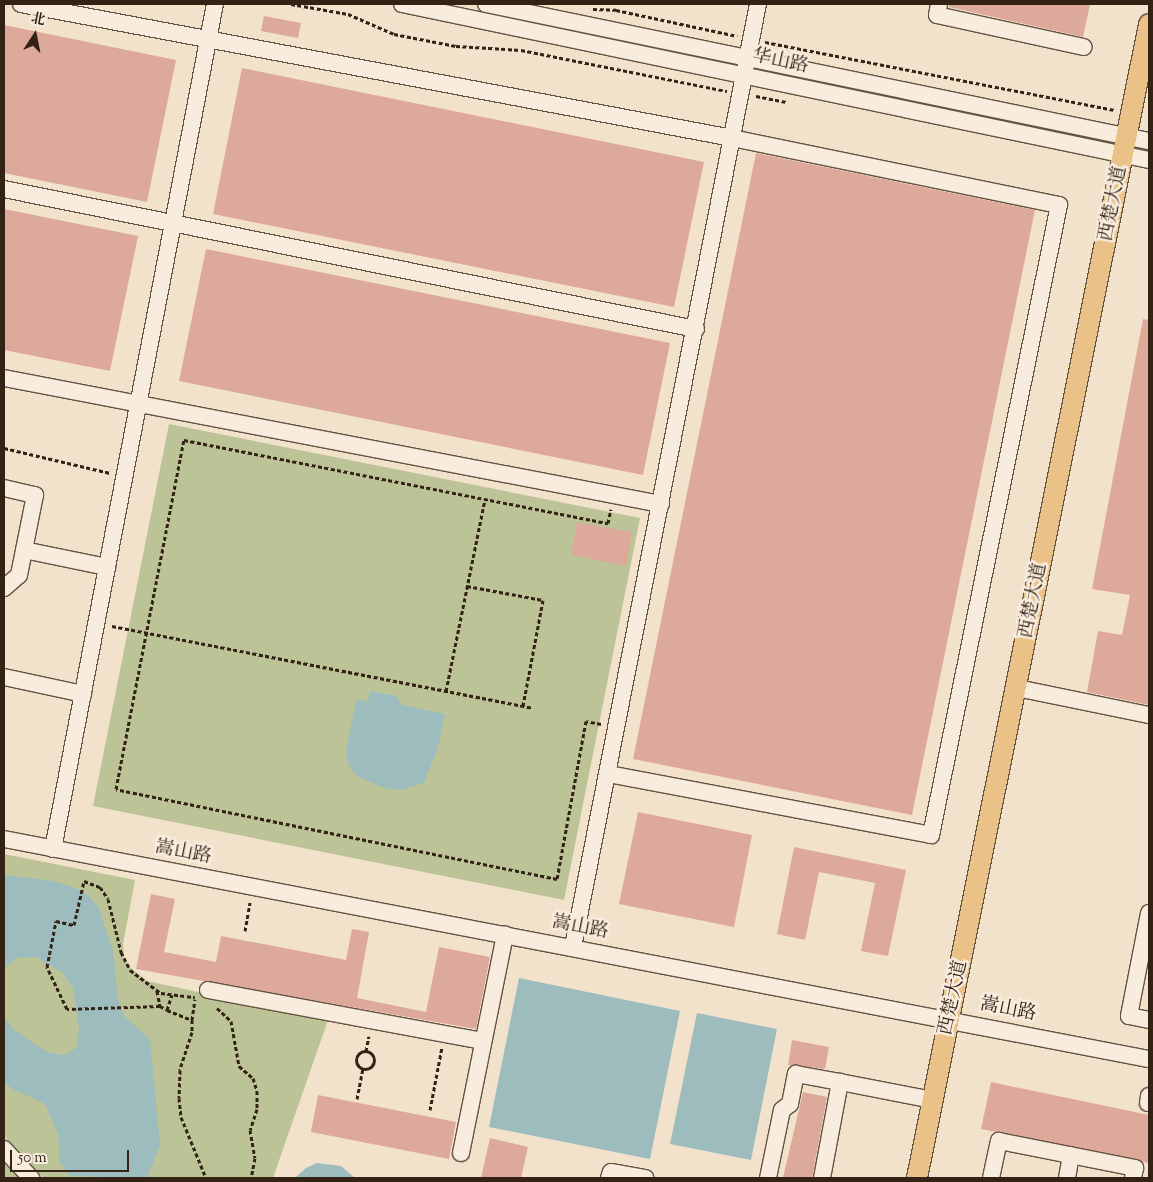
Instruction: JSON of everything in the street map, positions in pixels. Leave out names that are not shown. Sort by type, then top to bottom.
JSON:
[{"type":"main road","name":"西楚大道","points":[[917,1178],[1149,24]]},
{"type":"street","points":[[20,4],[208,41],[732,138],[1059,205],[931,835],[608,774]]},
{"type":"street","points":[[53,849],[215,4]]},
{"type":"street","name":"华山路","points":[[402,4],[744,75],[1126,146],[1149,141]]},
{"type":"street","name":"华山路","points":[[486,4],[748,57],[1126,146],[1149,160]]},
{"type":"street","points":[[573,947],[696,329],[758,4]]},
{"type":"street","points":[[939,4],[937,16],[1084,46]]},
{"type":"street","points":[[4,189],[696,329]]},
{"type":"street","points":[[4,378],[661,504]]},
{"type":"street","points":[[4,488],[35,495],[19,575],[4,588]]},
{"type":"street","points":[[24,550],[107,567]]},
{"type":"street","points":[[4,678],[83,694]]},
{"type":"street","points":[[1017,688],[1149,715]]},
{"type":"street","name":"嵩山路","points":[[4,839],[950,1019],[1149,1059]]},
{"type":"street","points":[[1149,913],[1129,1016],[1149,1020]]},
{"type":"street","points":[[461,1153],[505,934]]},
{"type":"street","points":[[204,997],[483,1041]]},
{"type":"street","points":[[768,1178],[782,1110],[790,1104],[796,1074],[933,1100]]},
{"type":"street","points":[[822,1178],[840,1082]]},
{"type":"street","points":[[993,1178],[999,1141],[1135,1168],[1132,1178]]},
{"type":"street","points":[[4,1149],[31,1178]]},
{"type":"street","points":[[1067,1178],[1071,1155]]},
{"type":"street","points":[[609,1178],[611,1172],[645,1178]]},
{"type":"path","points":[[291,4],[348,14],[394,34],[456,46],[521,50],[789,103]]},
{"type":"path","points":[[590,8],[616,10],[751,39],[1132,114]]},
{"type":"path","points":[[614,495],[608,523],[184,440],[116,790],[557,879],[586,721],[617,727]]},
{"type":"path","points":[[4,448],[125,476]]},
{"type":"path","points":[[446,691],[485,499]]},
{"type":"path","points":[[468,586],[544,600],[523,706]]},
{"type":"path","points":[[96,623],[532,708]]},
{"type":"path","points":[[192,1020],[160,1006],[67,1009],[47,967],[56,922],[74,925],[84,881],[100,887],[108,899],[125,963],[146,985],[157,991],[172,995],[204,997],[231,1021],[239,1066],[253,1078],[257,1091],[257,1109],[250,1130],[255,1158],[250,1178]]},
{"type":"path","points":[[246,931],[253,886]]},
{"type":"path","points":[[157,991],[160,1006]]},
{"type":"path","points":[[167,1010],[172,995]]},
{"type":"path","points":[[204,997],[192,1020],[192,1032],[180,1070],[179,1098],[181,1117],[206,1178]]},
{"type":"path","points":[[430,1110],[444,1034]]},
{"type":"path","points":[[360,1052],[369,1052],[373,1062],[371,1067],[363,1069],[356,1063],[356,1057],[360,1052]]},
{"type":"path","points":[[357,1098],[363,1069]]},
{"type":"green space","points":[[169,424],[640,518],[564,900],[93,806]]},
{"type":"green space","points":[[4,854],[135,880],[123,944],[124,957],[131,968],[147,981],[328,1020],[273,1178],[44,1178],[4,1136]]},
{"type":"green space","points":[[4,1159],[21,1178],[4,1178]]},
{"type":"water","points":[[370,691],[396,696],[402,705],[445,714],[438,747],[424,783],[400,790],[384,788],[357,776],[349,766],[346,753],[356,700],[368,701]]},
{"type":"water","points":[[4,875],[54,881],[83,891],[98,906],[113,951],[118,1000],[124,1016],[150,1039],[160,1145],[147,1178],[70,1176],[60,1163],[58,1134],[45,1104],[11,1088],[4,1081],[4,1016],[14,1030],[45,1051],[56,1054],[66,1055],[77,1047],[79,1030],[73,988],[62,972],[36,957],[17,958],[4,969]]},
{"type":"water","points":[[519,978],[680,1011],[650,1159],[489,1127]]},
{"type":"water","points":[[697,1013],[777,1029],[751,1160],[670,1144]]},
{"type":"water","points":[[317,1163],[341,1166],[355,1178],[295,1178],[306,1168]]},
{"type":"building","points":[[949,4],[1090,4],[1083,37],[949,7]]},
{"type":"building","points":[[264,16],[301,23],[298,38],[261,31]]},
{"type":"building","points":[[4,25],[176,60],[147,202],[4,173]]},
{"type":"building","points":[[242,68],[704,162],[674,307],[213,214]]},
{"type":"building","points":[[756,153],[1035,210],[912,815],[633,759]]},
{"type":"building","points":[[4,209],[138,236],[110,371],[4,350]]},
{"type":"building","points":[[206,249],[670,343],[643,475],[179,381]]},
{"type":"building","points":[[1143,319],[1149,320],[1149,705],[1087,692],[1098,631],[1122,635],[1130,595],[1092,589]]},
{"type":"building","points":[[577,522],[632,532],[626,566],[571,555]]},
{"type":"building","points":[[638,812],[752,835],[734,927],[619,904]]},
{"type":"building","points":[[794,847],[906,870],[888,956],[861,951],[875,883],[819,872],[805,940],[777,934]]},
{"type":"building","points":[[151,894],[175,899],[164,952],[216,962],[221,936],[346,960],[352,929],[369,932],[357,998],[426,1012],[439,947],[490,957],[476,1029],[136,969]]},
{"type":"building","points":[[792,1040],[829,1047],[825,1069],[788,1065]]},
{"type":"building","points":[[991,1082],[1149,1115],[1149,1163],[981,1129]]},
{"type":"building","points":[[803,1092],[827,1097],[812,1178],[783,1178]]},
{"type":"building","points":[[318,1095],[456,1122],[449,1159],[311,1132]]},
{"type":"building","points":[[490,1138],[528,1147],[521,1178],[481,1178]]}]
